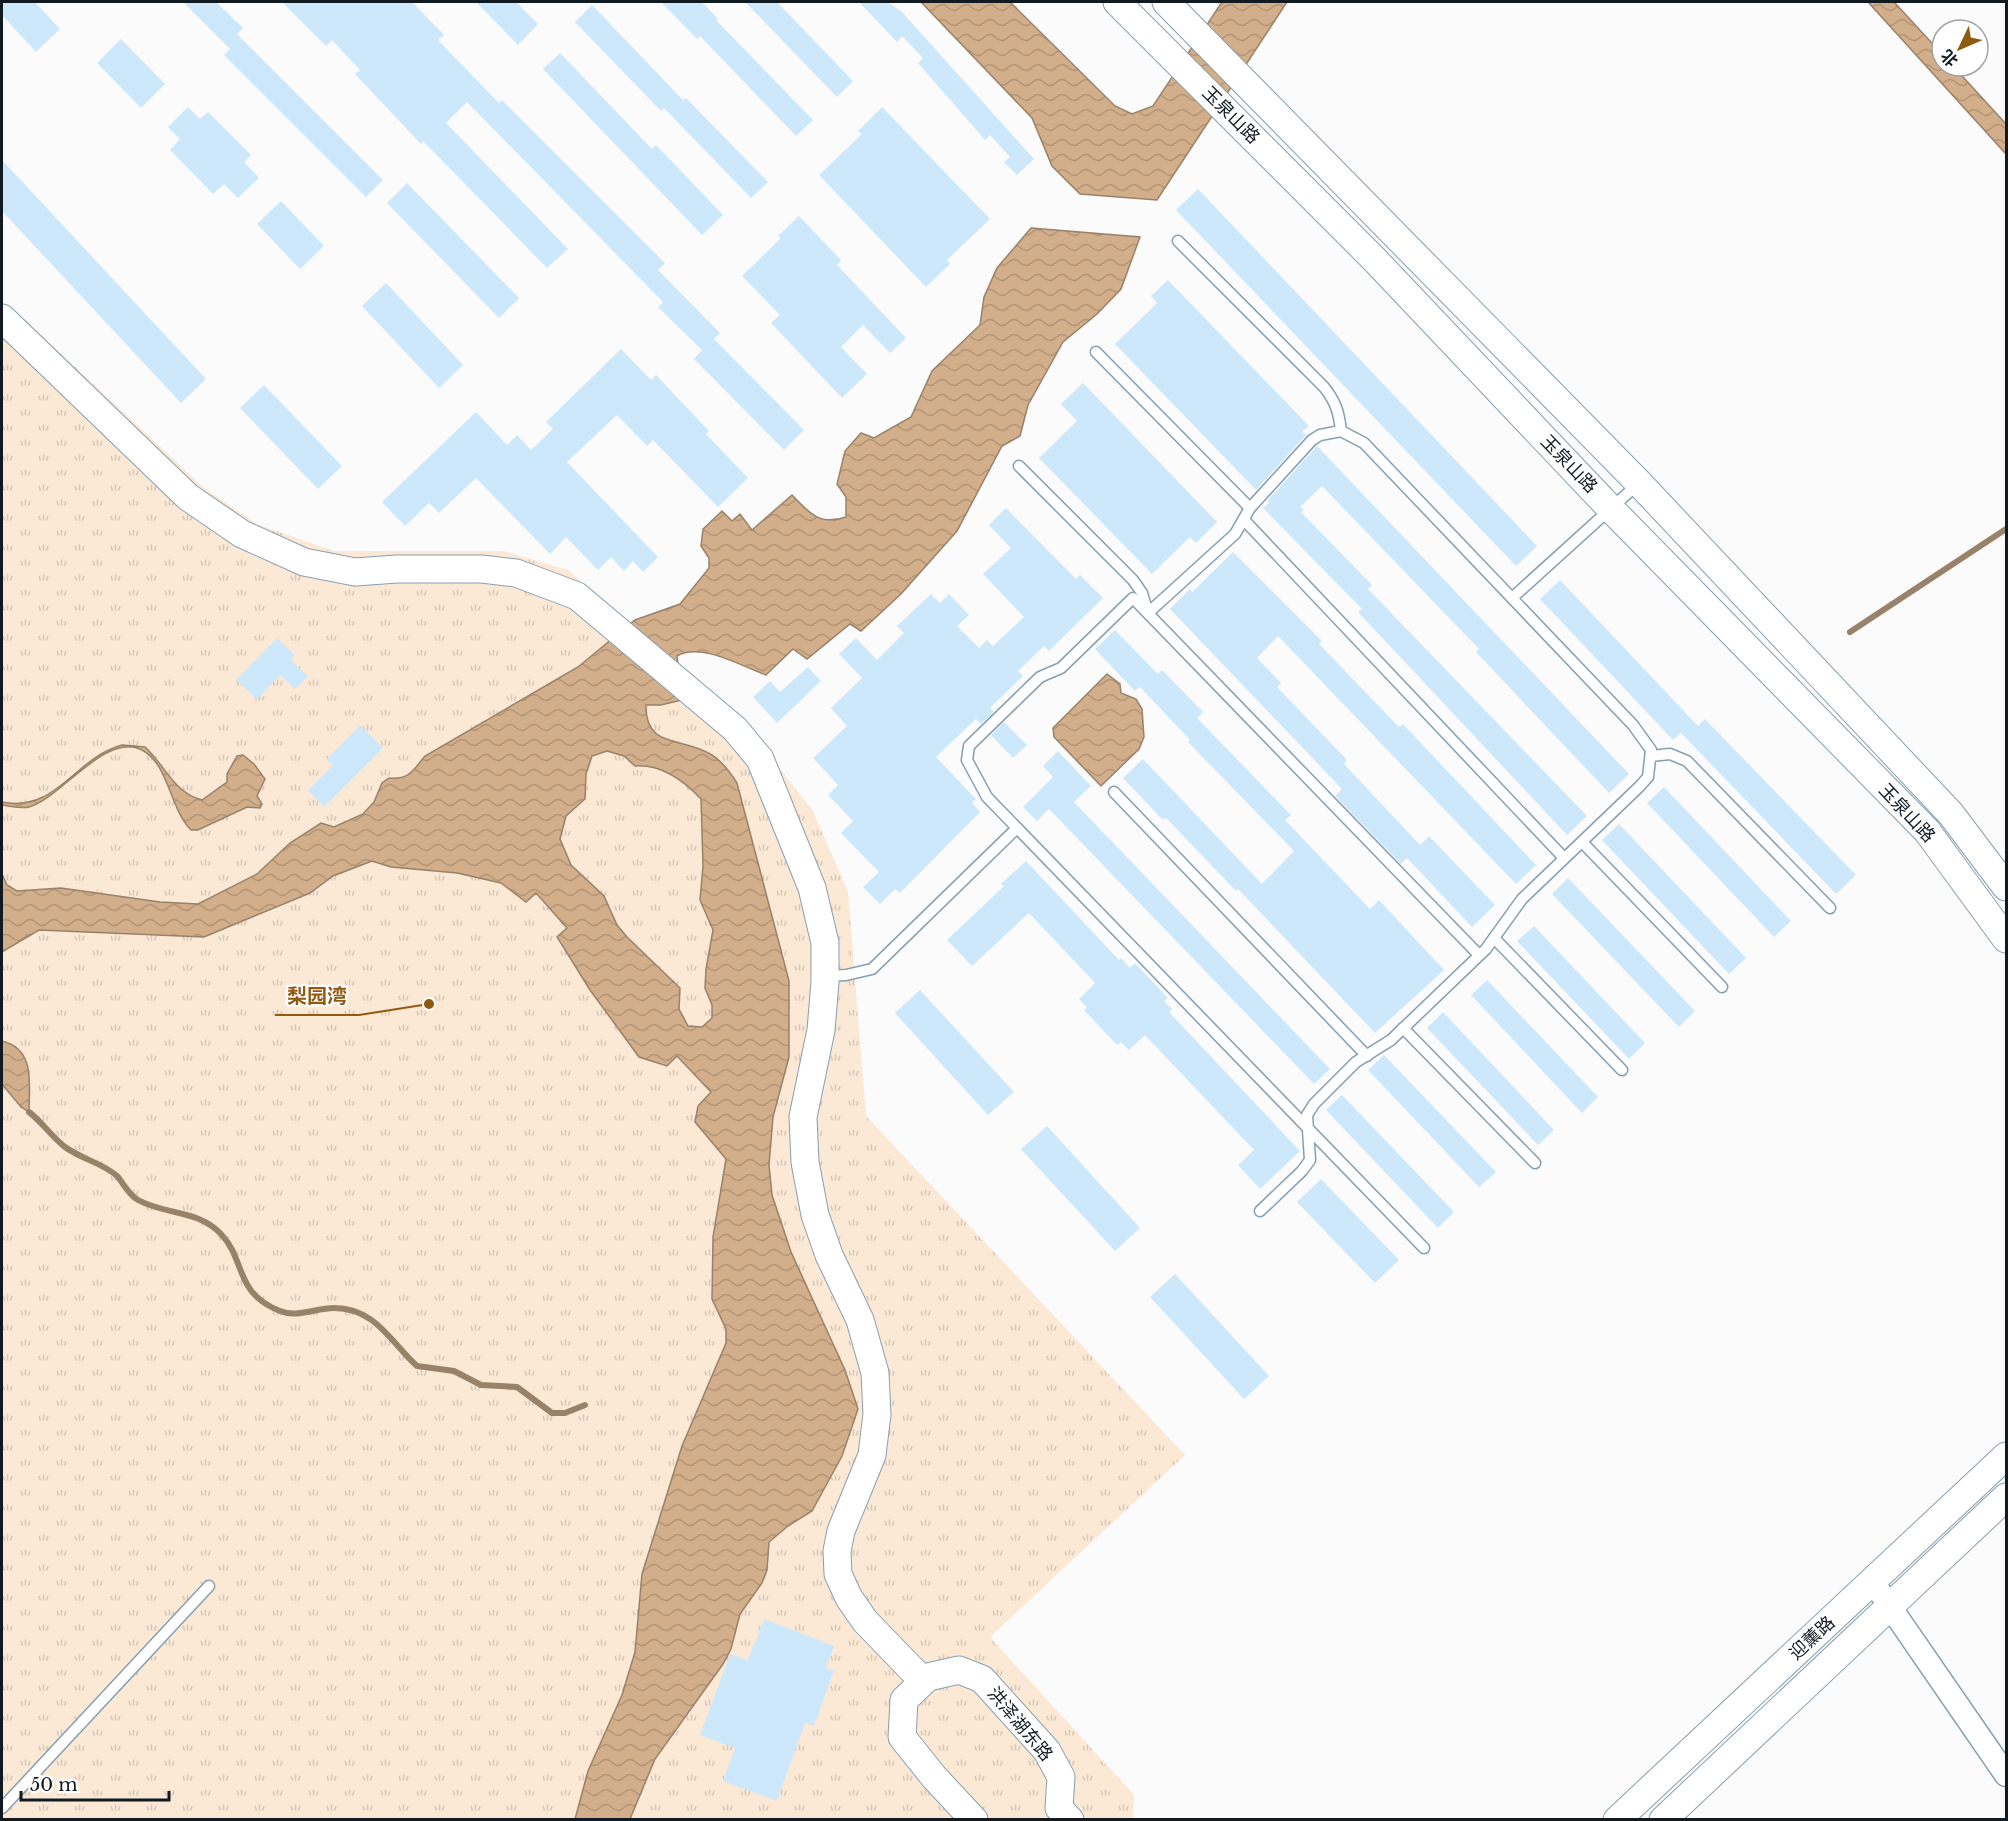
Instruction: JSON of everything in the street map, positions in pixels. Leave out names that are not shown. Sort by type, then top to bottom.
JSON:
[{"type":"street","name":"玉泉山路","points":[[1117,2],[1374,259],[1610,508],[1927,831],[2007,939]]},
{"type":"street","name":"玉泉山路","points":[[1166,2],[1639,483],[1951,814],[2007,887]]},
{"type":"street","points":[[2,318],[188,497],[242,534],[304,562],[355,572],[397,569],[482,569],[516,573],[577,596],[735,729],[760,759],[812,888],[825,944],[826,976],[821,1030],[803,1117],[805,1162],[815,1215],[830,1256],[860,1320],[875,1373],[877,1414],[872,1455],[841,1531],[837,1551],[838,1574],[849,1598],[865,1621],[923,1681],[904,1700],[903,1737],[934,1778],[974,1820]]},
{"type":"street","name":"迎薰路","points":[[1617,1820],[2007,1456]]},
{"type":"street","name":"迎薰路","points":[[1663,1820],[2007,1497]]},
{"type":"street","points":[[1873,1582],[2007,1775]]},
{"type":"street","name":"洪泽湖东路","points":[[923,1681],[928,1677],[959,1670],[982,1679],[1047,1751],[1061,1777],[1059,1808],[1070,1820]]},
{"type":"lane","points":[[1178,241],[1324,387],[1339,411],[1341,431]]},
{"type":"lane","points":[[1096,352],[1251,508]]},
{"type":"lane","points":[[1148,613],[1235,534],[1251,508],[1312,440],[1320,435],[1341,431],[1364,443],[1644,737],[1651,750],[1648,777],[1522,899],[1479,955],[1403,1028],[1356,1062],[1314,1104],[1307,1115],[1306,1127],[1310,1160],[1302,1171],[1260,1211]]},
{"type":"lane","points":[[1019,466],[1133,580],[1142,593],[1148,613]]},
{"type":"lane","points":[[1512,598],[1639,483]]},
{"type":"lane","points":[[1245,521],[1564,858]]},
{"type":"lane","points":[[1424,1248],[1017,828],[979,785],[967,760],[969,746],[1040,677],[1061,668],[1133,598],[1479,955]]},
{"type":"lane","points":[[1651,756],[1670,754],[1687,761],[1830,908]]},
{"type":"lane","points":[[1114,792],[1367,1056]]},
{"type":"lane","points":[[826,976],[846,975],[872,969],[1017,828]]},
{"type":"lane","points":[[1582,842],[1722,987]]},
{"type":"lane","points":[[1494,938],[1622,1070]]},
{"type":"lane","points":[[1403,1028],[1535,1163]]},
{"type":"lane","points":[[2,1808],[209,1586]]},
{"type":"green space","points":[[17,312],[203,487],[257,524],[333,551],[503,551],[568,570],[751,733],[813,811],[848,892],[866,1116],[1185,1455],[990,1637],[1134,1795],[1133,1819],[2,1819],[2,328]]},
{"type":"water","points":[[921,2],[1010,2],[1115,106],[1132,114],[1153,106],[1222,2],[1287,2],[1157,200],[1080,194],[1052,166],[1032,118]]},
{"type":"water","points":[[1868,2],[1894,2],[1930,41],[1930,70]]},
{"type":"water","points":[[1937,78],[1964,78],[2006,124],[2006,154]]},
{"type":"water","points":[[1031,228],[1140,237],[1121,289],[1097,314],[1063,342],[1028,405],[1020,436],[1002,446],[957,531],[901,594],[861,631],[850,624],[807,659],[793,649],[766,675],[709,653],[687,652],[677,656],[682,700],[661,705],[646,705],[647,719],[659,736],[701,749],[712,755],[720,761],[737,783],[789,981],[789,1057],[773,1117],[769,1165],[772,1195],[791,1252],[845,1370],[858,1409],[842,1456],[812,1511],[788,1526],[769,1542],[767,1570],[762,1583],[740,1614],[731,1649],[723,1664],[655,1759],[630,1819],[575,1819],[588,1771],[622,1695],[635,1652],[642,1574],[682,1446],[726,1343],[726,1329],[712,1299],[713,1237],[726,1159],[695,1122],[698,1106],[711,1092],[677,1056],[667,1066],[639,1057],[590,990],[557,937],[567,928],[536,893],[526,902],[501,883],[457,873],[391,867],[372,861],[333,876],[310,893],[204,937],[39,930],[2,952],[2,874],[7,885],[17,891],[61,888],[160,902],[198,904],[257,874],[290,843],[321,823],[334,827],[363,814],[374,802],[382,783],[389,778],[406,776],[425,756],[578,667],[635,620],[680,604],[709,568],[709,558],[701,546],[703,529],[722,511],[732,521],[740,514],[752,530],[792,495],[810,512],[822,519],[846,517],[846,497],[837,484],[845,451],[861,433],[874,438],[911,417],[932,371],[980,325],[984,297],[997,268]],"holes":[[[607,751],[624,756],[635,766],[654,768],[671,775],[701,799],[703,866],[700,900],[713,930],[705,988],[712,1005],[712,1018],[702,1027],[688,1026],[679,1009],[680,988],[617,925],[604,896],[571,865],[560,839],[566,816],[585,799],[586,774],[592,756]]]},
{"type":"water","points":[[1107,674],[1120,684],[1121,693],[1136,699],[1142,709],[1144,737],[1139,749],[1101,786],[1054,737],[1053,728]]},
{"type":"water","points":[[122,745],[145,747],[177,785],[202,800],[227,782],[227,774],[237,756],[243,755],[254,764],[265,779],[257,796],[262,804],[260,808],[247,807],[198,830],[191,830],[178,810],[157,764],[150,755],[140,749],[126,747],[112,750],[97,758],[55,792],[29,807],[2,805],[2,802],[21,803],[37,800],[65,782],[91,761],[105,752]]},
{"type":"water","points":[[2,1041],[13,1045],[21,1052],[25,1060],[29,1080],[29,1112],[21,1107],[2,1084]]},
{"type":"building","points":[[2,2],[35,2],[60,29],[36,52],[2,15]]},
{"type":"building","points":[[183,2],[216,2],[243,28],[237,34],[383,180],[366,197],[224,55],[230,49]]},
{"type":"building","points":[[282,2],[412,2],[444,35],[438,40],[499,103],[502,100],[665,263],[658,270],[720,333],[714,339],[804,430],[784,450],[694,359],[702,350],[658,307],[663,302],[467,102],[446,123],[568,249],[547,268],[423,141],[421,144],[355,74],[360,70],[332,40],[326,46]]},
{"type":"building","points":[[476,2],[516,2],[538,24],[518,45]]},
{"type":"building","points":[[661,2],[702,2],[718,19],[716,20],[813,120],[796,136],[700,36],[697,39]]},
{"type":"building","points":[[745,2],[777,2],[853,81],[837,97]]},
{"type":"building","points":[[859,2],[888,2],[902,12],[1034,159],[1017,175],[1004,162],[1010,157],[990,135],[985,140],[918,63],[923,58],[902,36],[897,42]]},
{"type":"building","points":[[592,5],[683,100],[686,98],[768,182],[751,198],[664,108],[661,111],[575,22]]},
{"type":"building","points":[[121,39],[165,84],[141,108],[97,63]]},
{"type":"building","points":[[560,53],[652,149],[656,145],[723,215],[702,235],[543,69]]},
{"type":"building","points":[[188,107],[200,119],[208,112],[251,155],[244,162],[259,178],[238,198],[224,184],[213,194],[170,150],[180,139],[168,127]]},
{"type":"building","points":[[882,107],[990,219],[947,260],[950,264],[926,287],[819,175],[862,134],[858,131]]},
{"type":"building","points":[[2,160],[206,379],[181,403],[2,211]]},
{"type":"building","points":[[407,183],[519,298],[499,318],[387,203]]},
{"type":"building","points":[[1198,189],[1537,546],[1516,566],[1176,210]]},
{"type":"building","points":[[281,201],[324,246],[300,269],[257,224]]},
{"type":"building","points":[[799,216],[841,260],[837,265],[906,338],[890,353],[863,325],[841,347],[867,374],[842,398],[771,323],[780,315],[742,276],[781,238],[778,236]]},
{"type":"building","points":[[1168,280],[1309,426],[1302,432],[1306,435],[1256,490],[1115,344],[1157,303],[1151,296]]},
{"type":"building","points":[[386,283],[463,365],[439,388],[362,306]]},
{"type":"building","points":[[621,349],[651,380],[656,375],[709,431],[706,434],[748,478],[718,507],[653,440],[647,446],[617,415],[567,462],[658,557],[643,572],[633,561],[624,571],[611,557],[598,570],[566,537],[550,554],[476,478],[439,513],[429,503],[405,526],[382,502],[476,412],[507,445],[517,435],[531,450],[553,429],[546,422]]},
{"type":"building","points":[[1083,383],[1217,522],[1196,543],[1190,537],[1152,574],[1039,458],[1077,421],[1061,404]]},
{"type":"building","points":[[264,385],[342,466],[318,489],[240,408]]},
{"type":"building","points":[[1317,446],[1629,774],[1609,793],[1476,652],[1479,649],[1322,486],[1300,507],[1304,510],[1301,512],[1372,585],[1368,589],[1587,816],[1567,835],[1358,612],[1362,609],[1263,508]]},
{"type":"building","points":[[1006,508],[1076,579],[1080,575],[1103,598],[1049,651],[1044,646],[1018,671],[1023,676],[990,708],[994,712],[981,724],[976,719],[936,757],[976,799],[972,803],[980,812],[900,893],[895,889],[880,904],[863,887],[879,872],[841,833],[853,821],[828,795],[838,785],[813,758],[847,726],[831,708],[862,678],[839,654],[856,638],[877,660],[904,633],[897,626],[931,594],[940,603],[949,594],[969,615],[957,626],[979,648],[987,640],[993,646],[1024,617],[983,574],[1011,548],[989,525]]},
{"type":"building","points":[[1233,552],[1322,641],[1319,644],[1399,727],[1403,724],[1536,865],[1516,884],[1278,636],[1257,658],[1281,683],[1277,687],[1347,760],[1344,764],[1420,845],[1429,836],[1495,905],[1472,927],[1407,858],[1401,864],[1335,796],[1342,789],[1170,609],[1190,589],[1192,592]]},
{"type":"building","points":[[1560,580],[1698,726],[1705,719],[1856,875],[1836,894],[1681,733],[1673,740],[1540,599]]},
{"type":"building","points":[[1115,630],[1158,674],[1162,670],[1203,712],[1197,718],[1291,815],[1285,820],[1370,909],[1379,900],[1444,970],[1375,1033],[1238,889],[1236,891],[1166,818],[1163,820],[1123,778],[1143,759],[1262,884],[1294,851],[1188,742],[1190,740],[1140,687],[1135,691],[1095,649]]},
{"type":"building","points":[[277,638],[295,655],[291,660],[308,676],[295,689],[280,675],[257,699],[236,680]]},
{"type":"building","points":[[808,667],[821,681],[777,723],[753,697],[770,681],[780,692]]},
{"type":"building","points":[[1004,722],[1027,745],[1013,758],[991,735]]},
{"type":"building","points":[[360,725],[383,748],[324,807],[308,790],[333,765],[327,759]]},
{"type":"building","points":[[1058,751],[1091,786],[1074,802],[1330,1069],[1314,1084],[1049,809],[1037,821],[1023,807],[1053,777],[1043,766]]},
{"type":"building","points":[[1664,787],[1791,921],[1774,937],[1647,803]]},
{"type":"building","points":[[1619,824],[1746,958],[1729,974],[1602,840]]},
{"type":"building","points":[[1026,861],[1119,960],[1121,958],[1130,968],[1135,963],[1168,998],[1164,1001],[1172,1009],[1169,1012],[1300,1151],[1260,1189],[1238,1165],[1254,1150],[1145,1035],[1129,1050],[1121,1042],[1117,1045],[1084,1010],[1087,1007],[1079,999],[1095,983],[1029,913],[972,966],[947,940],[1004,886],[1001,884]]},
{"type":"building","points":[[1568,878],[1695,1011],[1679,1027],[1552,894]]},
{"type":"building","points":[[1534,926],[1645,1043],[1629,1059],[1517,941]]},
{"type":"building","points":[[1487,980],[1598,1097],[1582,1113],[1471,995]]},
{"type":"building","points":[[920,990],[1014,1092],[988,1115],[895,1013]]},
{"type":"building","points":[[1443,1012],[1554,1130],[1538,1145],[1427,1028]]},
{"type":"building","points":[[1384,1055],[1496,1172],[1479,1187],[1368,1070]]},
{"type":"building","points":[[1342,1095],[1454,1212],[1438,1228],[1326,1110]]},
{"type":"building","points":[[1047,1126],[1140,1228],[1115,1251],[1021,1149]]},
{"type":"building","points":[[1321,1179],[1399,1260],[1375,1283],[1297,1202]]},
{"type":"building","points":[[1175,1274],[1269,1376],[1244,1399],[1150,1297]]},
{"type":"building","points":[[764,1619],[834,1646],[826,1668],[834,1671],[814,1726],[805,1723],[777,1801],[723,1781],[735,1748],[700,1735],[730,1654],[748,1660]]},
{"type":"waterway","points":[[1850,632],[2006,529]]},
{"type":"waterway","points":[[29,1112],[65,1147],[117,1176],[138,1200],[148,1205],[191,1216],[212,1226],[229,1244],[248,1286],[265,1304],[286,1313],[327,1308],[349,1310],[361,1314],[382,1328],[417,1366],[454,1371],[481,1385],[517,1387],[552,1413],[565,1413],[585,1405]]},
{"type":"place","name":"梨园湾","points":[[429,1004]]}]
